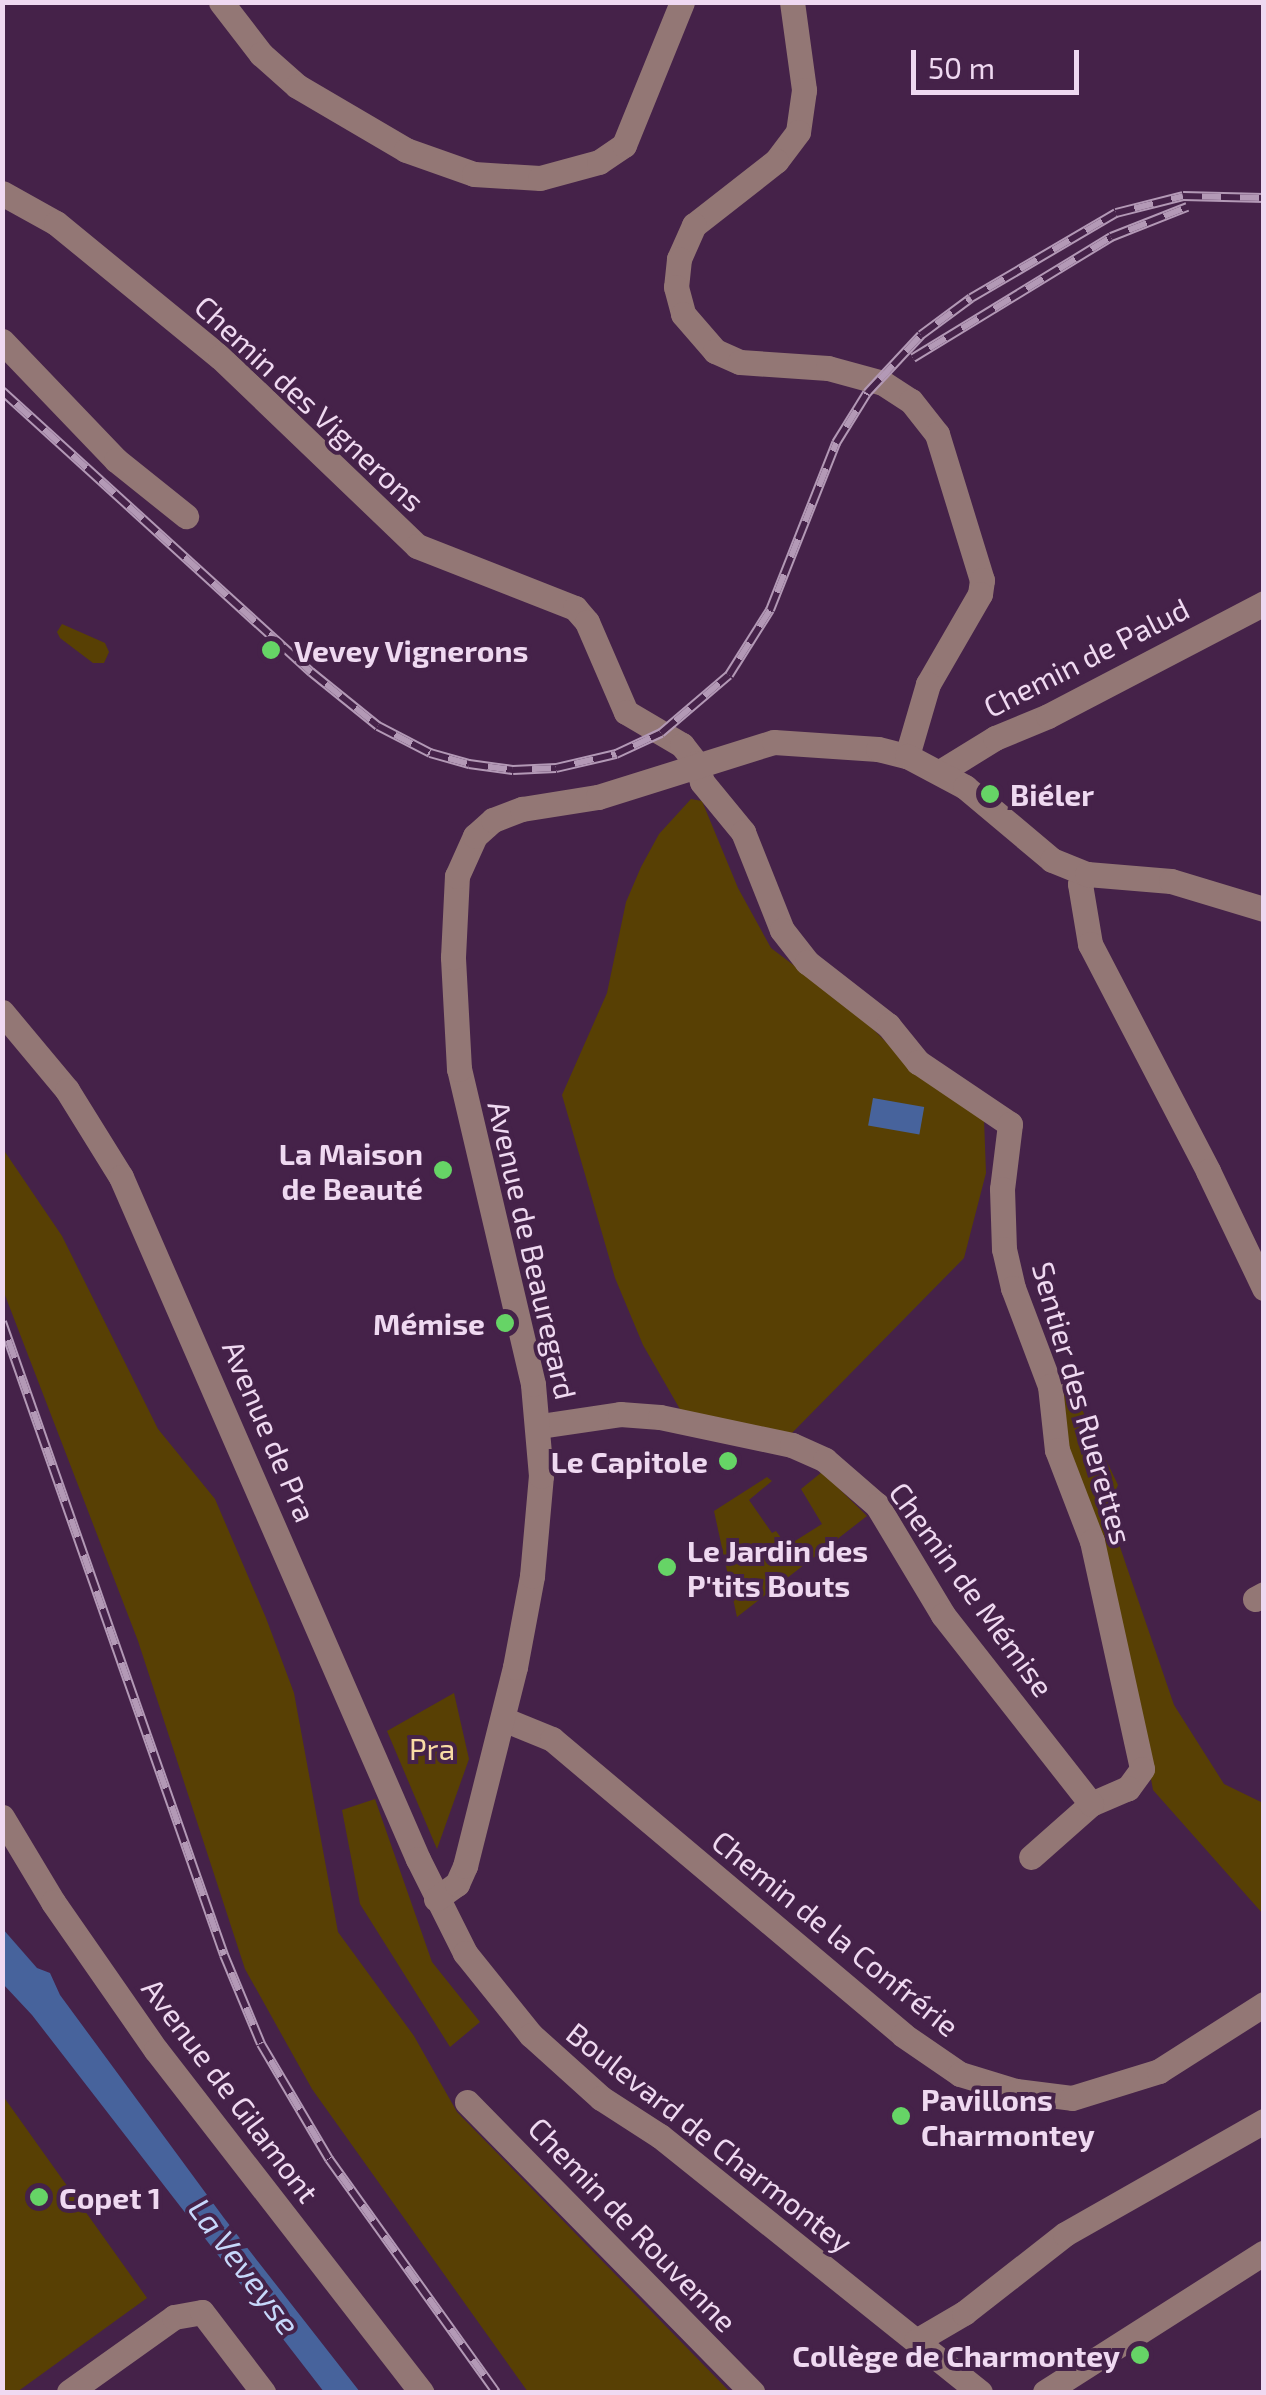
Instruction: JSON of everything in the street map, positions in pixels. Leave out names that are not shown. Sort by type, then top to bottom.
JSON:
[{"type":"street","points":[[220,2],[262,54],[297,86],[406,150],[474,174],[540,178],[599,162],[624,145],[682,2]]},
{"type":"street","points":[[792,2],[804,90],[798,132],[776,162],[694,225],[679,259],[676,287],[683,314],[714,351],[740,362],[828,368],[883,383],[910,401],[937,434],[982,580],[980,594],[928,684],[908,756],[965,788],[1031,846],[1086,874],[1171,881],[1264,909]]},
{"type":"street","name":"Chemin des Vignerons","points":[[2,193],[56,223],[220,358],[417,546],[575,608],[587,622],[626,712],[682,745],[696,763]]},
{"type":"street","points":[[2,341],[116,460],[186,516]]},
{"type":"street","name":"Chemin de Palud","points":[[940,772],[994,738],[1048,716],[1264,604]]},
{"type":"street","name":"Avenue de Beauregard","points":[[436,1899],[457,1884],[465,1866],[502,1718],[532,1576],[541,1476],[540,1426],[459,1069],[453,957],[457,876],[468,846],[493,820],[522,809],[598,797],[696,763],[774,742],[908,756]]},
{"type":"street","name":"Sentier des Ruerettes","points":[[696,763],[702,782],[743,832],[782,930],[807,962],[888,1025],[918,1062],[1010,1124],[1002,1190],[1004,1248],[1013,1288],[1050,1386],[1056,1450],[1092,1541],[1142,1769],[1128,1788],[1091,1804]]},
{"type":"street","points":[[1086,874],[1080,884],[1090,944],[1208,1170],[1264,1288]]},
{"type":"street","name":"Avenue de Pra","points":[[2,1012],[67,1090],[121,1177],[436,1899]]},
{"type":"street","name":"Chemin de Mémise","points":[[540,1426],[620,1414],[660,1416],[792,1446],[825,1460],[877,1505],[943,1615],[1091,1804]]},
{"type":"street","name":"Chemin de la Confrérie","points":[[502,1718],[534,1728],[552,1740],[904,2035],[960,2074],[1016,2091],[1072,2098],[1159,2071],[1264,2004]]},
{"type":"street","points":[[1031,1857],[1091,1804]]},
{"type":"street","name":"Avenue de Gilamont","points":[[2,1818],[53,1902],[156,2050],[421,2392]]},
{"type":"street","name":"Boulevard de Charmontey","points":[[436,1899],[465,1954],[531,2035],[602,2098],[660,2136],[978,2392]]},
{"type":"street","name":"Chemin de Rouvenne","points":[[467,2102],[752,2392]]},
{"type":"street","points":[[916,2341],[964,2313],[1065,2234],[1264,2121]]},
{"type":"street","points":[[1045,2392],[1263,2253]]},
{"type":"street","points":[[68,2392],[174,2317],[202,2312],[263,2392]]},
{"type":"green space","points":[[62,624],[105,643],[109,652],[104,663],[93,663],[60,638],[57,632]]},
{"type":"green space","points":[[691,799],[702,801],[738,888],[771,948],[858,1014],[904,1060],[984,1119],[986,1173],[964,1258],[790,1435],[681,1411],[643,1345],[615,1278],[562,1095],[607,993],[626,902],[641,867],[659,834]]},
{"type":"green space","points":[[3,1149],[62,1236],[158,1429],[215,1499],[266,1618],[294,1693],[338,1932],[414,2036],[457,2112],[730,2392],[528,2392],[312,2089],[245,1969],[138,1641],[3,1290]]},
{"type":"green space","points":[[1067,1378],[1118,1485],[1107,1509],[1174,1705],[1224,1784],[1263,1803],[1263,1914],[1153,1790],[1129,1659],[1064,1452],[1055,1386]]},
{"type":"green space","points":[[822,1472],[867,1516],[737,1617],[714,1511],[767,1477],[772,1481],[749,1500],[772,1533],[776,1531],[787,1546],[822,1524],[801,1489]]},
{"type":"green space","name":"Pra","points":[[454,1693],[469,1759],[437,1849],[387,1731]]},
{"type":"green space","name":"Pra","points":[[375,1799],[432,1962],[480,2022],[450,2047],[360,1904],[342,1810]]},
{"type":"green space","name":"Copet 1","points":[[3,2096],[147,2298],[17,2392],[2,2392]]},
{"type":"water","points":[[873,1098],[924,1107],[919,1135],[868,1126]]},
{"type":"water","name":"La Veveyse","points":[[2,1928],[37,1968],[50,1973],[60,1995],[224,2218],[360,2392],[324,2392],[32,2015],[3,1984]]},
{"type":"railway","points":[[2,391],[311,672],[378,726],[430,753],[469,764],[513,770],[556,768],[616,754],[661,733],[729,675],[770,610],[836,443],[867,393],[921,335],[971,298],[1116,213],[1183,196],[1264,198]]},
{"type":"railway","points":[[913,358],[1111,237],[1187,207]]},
{"type":"railway","points":[[2,1322],[224,1955],[261,2044],[329,2159],[496,2392]]},
{"type":"place","name":"Vevey Vignerons","points":[[271,650]]},
{"type":"place","name":"Biéler","points":[[990,794]]},
{"type":"place","name":"La Maison de Beauté","points":[[443,1170]]},
{"type":"place","name":"Mémise","points":[[505,1323]]},
{"type":"place","name":"Le Capitole","points":[[728,1461]]},
{"type":"place","name":"Le Jardin des P'tits Bouts","points":[[667,1567]]},
{"type":"place","name":"Pavillons Charmontey","points":[[901,2116]]},
{"type":"place","name":"Copet 1","points":[[39,2197]]},
{"type":"place","name":"Collège de Charmontey","points":[[1140,2355]]}]
